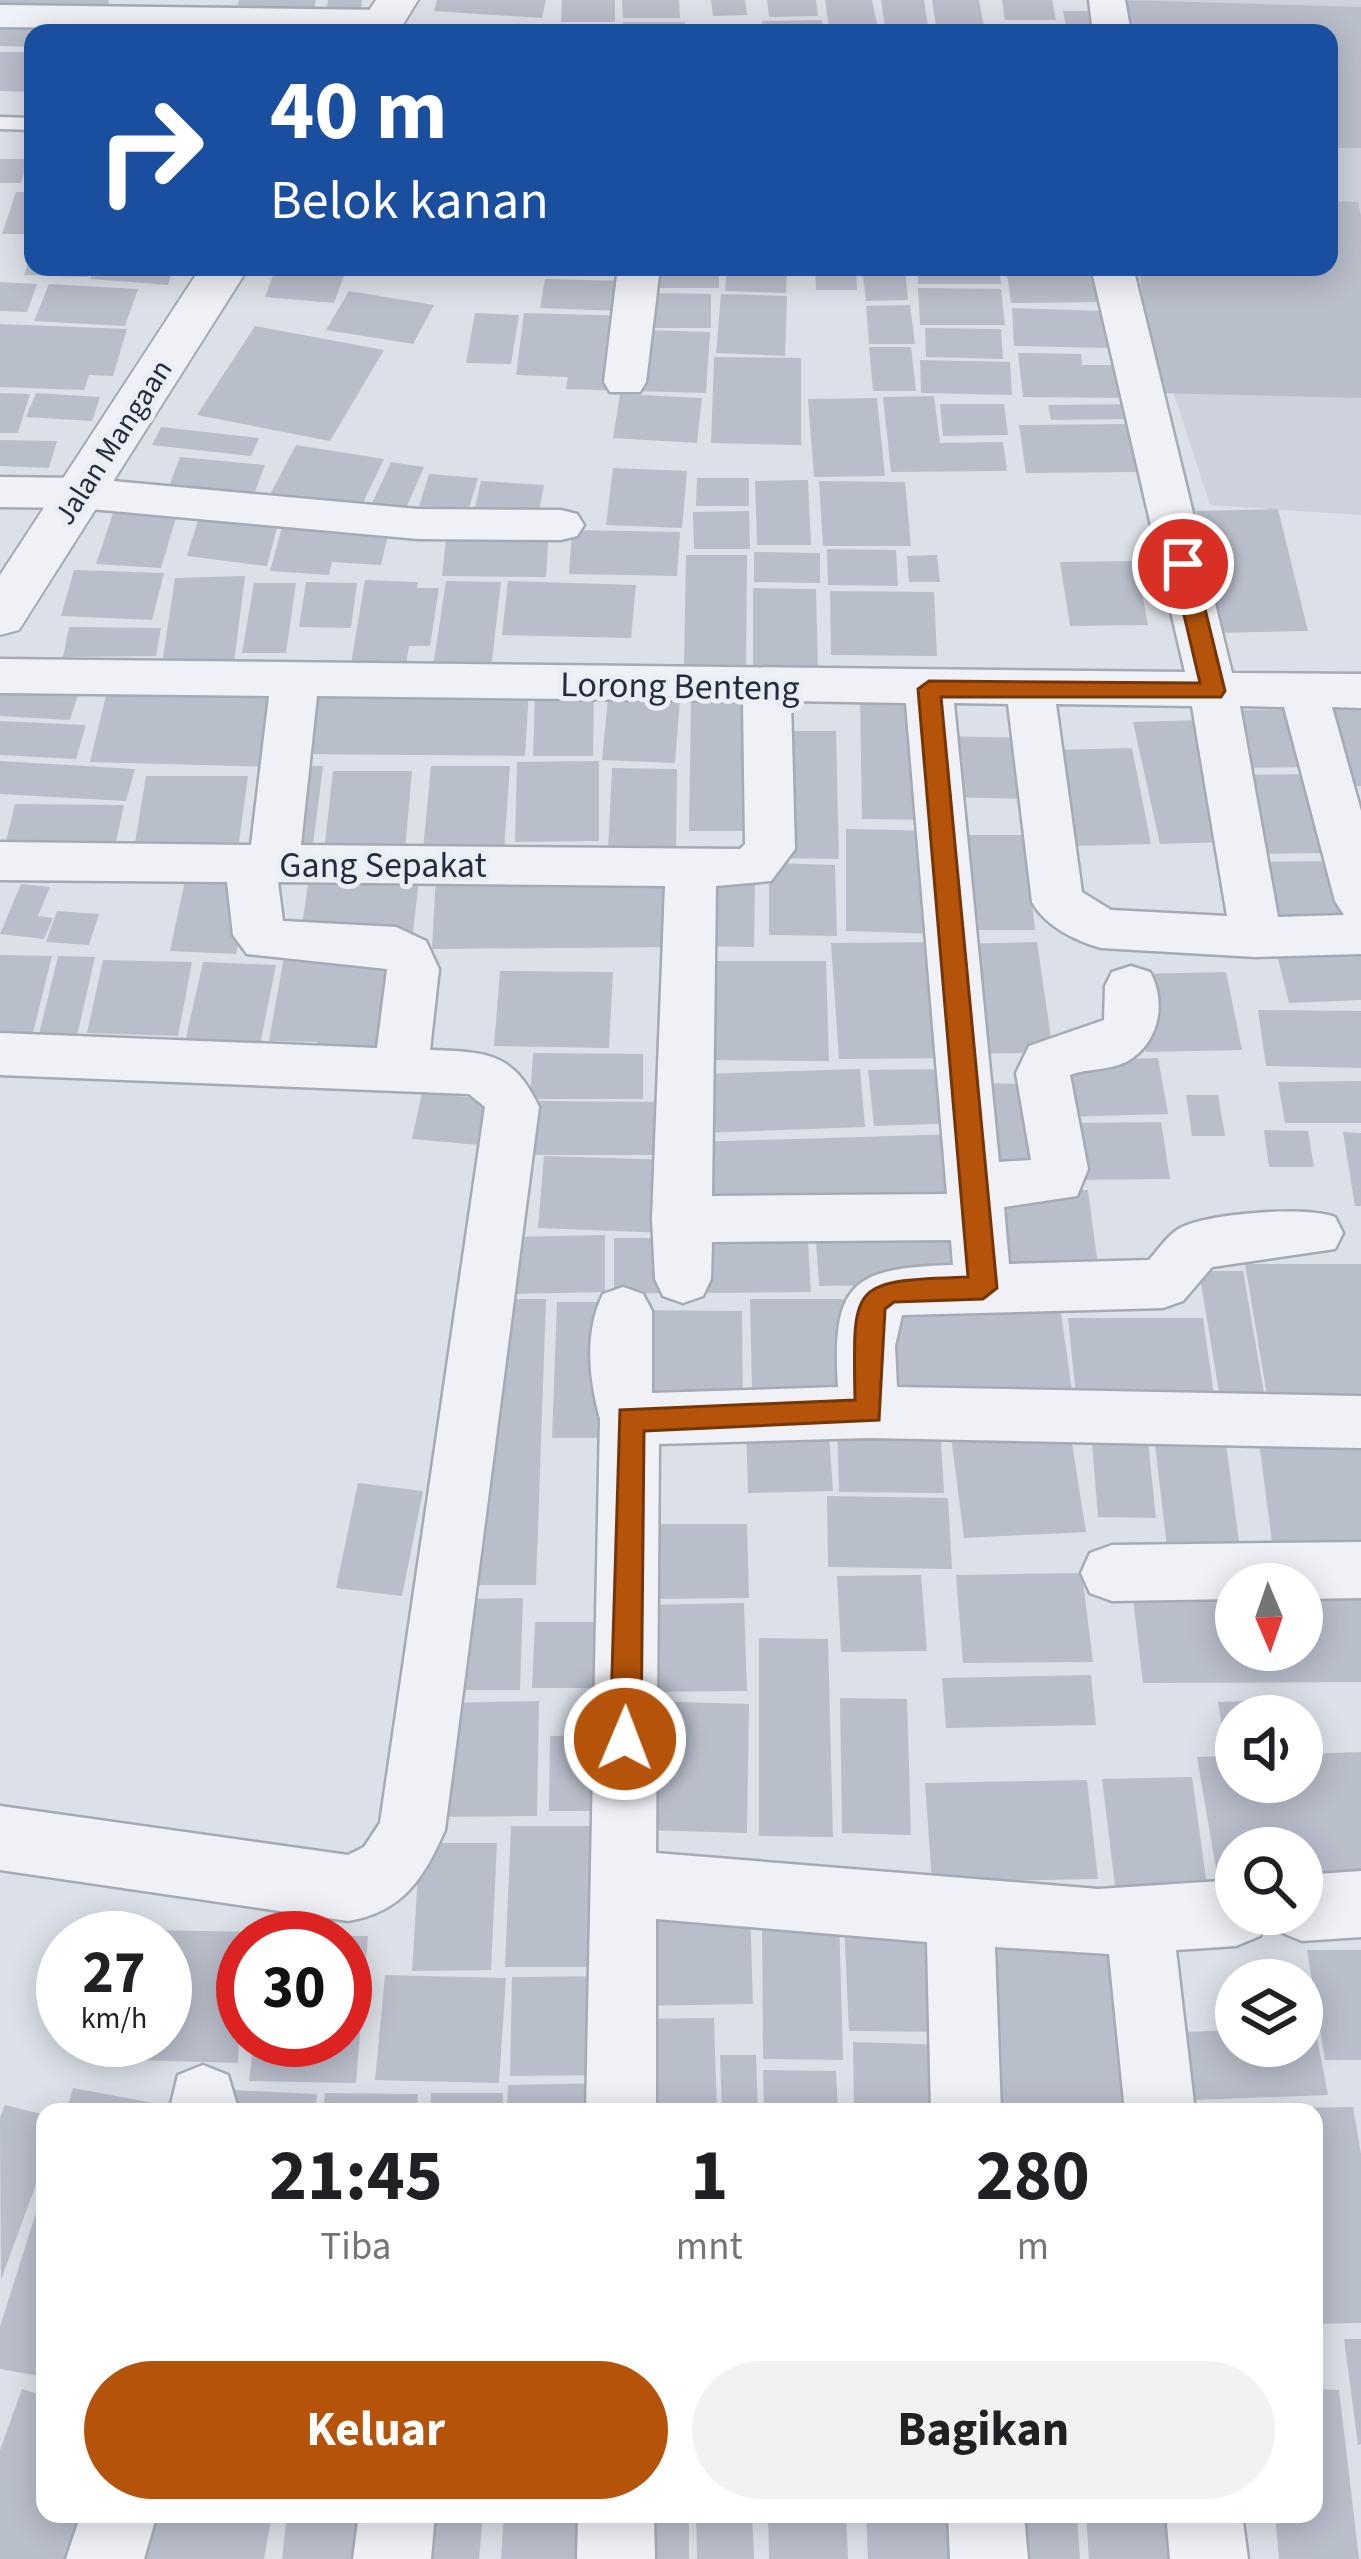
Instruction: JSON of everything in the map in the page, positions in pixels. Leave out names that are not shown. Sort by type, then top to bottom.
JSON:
[{"type":"street","points":[[0,16],[386,18]]},
{"type":"street","name":"Jalan Mangaan","points":[[0,617],[219,276]]},
{"type":"street","points":[[625,382],[638,276]]},
{"type":"street","points":[[1114,276],[1213,691],[1256,938]]},
{"type":"street","points":[[0,492],[80,493],[418,524],[561,525]]},
{"type":"street","name":"Lorong Benteng","points":[[0,676],[1361,691]]},
{"type":"street","points":[[295,677],[262,863],[259,935],[265,940],[395,947],[408,955],[413,969],[400,1070]]},
{"type":"street","name":"Gang Sepakat","points":[[0,861],[753,868],[770,849],[767,687]]},
{"type":"street","points":[[929,689],[983,1288]]},
{"type":"street","points":[[1030,690],[1058,902],[1101,929],[1256,938],[1361,934]]},
{"type":"street","points":[[1303,690],[1361,901]]},
{"type":"street","points":[[683,1279],[680,1219],[691,865]]},
{"type":"street","points":[[963,1062],[1048,1061],[1119,1041],[1130,1029],[1131,986]]},
{"type":"street","points":[[0,1054],[480,1072],[504,1090],[512,1107],[412,1830],[391,1868],[373,1886],[348,1888],[0,1838]]},
{"type":"street","points":[[680,1219],[976,1202],[1057,1180],[1060,1169],[1043,1073],[1048,1061]]},
{"type":"street","points":[[869,1412],[868,1319],[873,1302],[888,1291],[1163,1284],[1197,1245],[1316,1233]]},
{"type":"street","points":[[621,2103],[630,1419],[619,1382],[623,1311]]},
{"type":"street","points":[[630,1419],[869,1412],[1361,1422]]},
{"type":"street","points":[[1112,1573],[1361,1570]]},
{"type":"street","points":[[623,1876],[663,1888],[1098,1922],[1215,1915]]},
{"type":"street","points":[[1323,1907],[1361,1904]]},
{"type":"street","points":[[960,1910],[965,2103]]},
{"type":"street","points":[[1139,1920],[1159,2103]]},
{"type":"street","points":[[106,2559],[116,2523]]},
{"type":"street","points":[[392,2559],[396,2523]]},
{"type":"street","points":[[616,2523],[616,2559]]},
{"type":"street","points":[[987,2523],[989,2559]]},
{"type":"street","points":[[1205,2523],[1209,2559]]},
{"type":"shaded area","points":[[1136,0],[1361,0],[1361,515],[1210,505],[1136,276],[1338,276],[1338,24],[1140,24]]},
{"type":"building","points":[[0,0],[109,0],[106,12],[0,11]]},
{"type":"building","points":[[239,0],[316,0],[314,9],[237,8]]},
{"type":"building","points":[[328,0],[362,0],[360,17],[325,17]]},
{"type":"building","points":[[437,0],[546,0],[542,18],[434,11]]},
{"type":"building","points":[[562,0],[615,0],[615,22],[561,22]]},
{"type":"building","points":[[622,0],[679,0],[680,18],[623,18]]},
{"type":"building","points":[[711,0],[745,0],[747,15],[713,16]]},
{"type":"building","points":[[767,0],[816,0],[818,16],[769,17]]},
{"type":"building","points":[[825,0],[872,0],[877,24],[829,24]]},
{"type":"building","points":[[881,0],[924,0],[928,24],[885,24]]},
{"type":"building","points":[[932,0],[979,0],[983,24],[936,24]]},
{"type":"building","points":[[1002,0],[1052,0],[1056,20],[1005,20]]},
{"type":"building","points":[[1124,0],[1361,7],[1361,148],[1338,148],[1338,24],[1127,24]]},
{"type":"building","points":[[1063,11],[1102,11],[1104,24],[1065,24]]},
{"type":"building","points":[[0,18],[42,18],[40,24],[24,24],[24,47],[0,46]]},
{"type":"building","points":[[822,20],[823,24],[762,24]]},
{"type":"building","points":[[685,22],[685,24],[623,24]]},
{"type":"building","points":[[0,52],[24,52],[24,92],[0,91]]},
{"type":"building","points":[[0,159],[24,159],[21,183],[0,183]]},
{"type":"building","points":[[16,192],[24,192],[24,234],[2,234]]},
{"type":"building","points":[[1338,201],[1358,202],[1361,398],[1154,393],[1140,276],[1338,276]]},
{"type":"building","points":[[91,276],[171,276],[168,285]]},
{"type":"building","points":[[273,276],[344,276],[334,303],[265,297]]},
{"type":"building","points":[[647,276],[719,276],[719,288],[647,288]]},
{"type":"building","points":[[726,276],[787,276],[786,293],[725,291]]},
{"type":"building","points":[[815,276],[856,276],[857,290],[816,290]]},
{"type":"building","points":[[863,276],[906,276],[908,300],[866,301]]},
{"type":"building","points":[[918,276],[1000,276],[1001,284],[918,284]]},
{"type":"building","points":[[1007,276],[1099,276],[1104,302],[1011,303]]},
{"type":"building","points":[[545,279],[625,281],[622,311],[540,308]]},
{"type":"building","points":[[0,282],[37,284],[27,312],[0,311]]},
{"type":"building","points":[[49,284],[138,289],[125,326],[34,321]]},
{"type":"building","points":[[918,288],[1001,289],[1005,325],[920,325]]},
{"type":"building","points":[[349,291],[434,305],[413,344],[326,330]]},
{"type":"building","points":[[644,293],[711,294],[711,328],[643,328]]},
{"type":"building","points":[[721,294],[787,296],[785,356],[716,353]]},
{"type":"building","points":[[910,305],[915,344],[869,344],[866,306]]},
{"type":"building","points":[[1012,308],[1105,311],[1108,348],[1014,346]]},
{"type":"building","points":[[475,313],[519,315],[511,364],[466,363]]},
{"type":"building","points":[[524,313],[629,316],[622,391],[566,389],[568,377],[516,375]]},
{"type":"building","points":[[0,324],[127,329],[113,376],[89,375],[84,390],[0,387]]},
{"type":"building","points":[[255,326],[384,350],[330,441],[197,415]]},
{"type":"building","points":[[925,328],[1001,329],[1003,359],[926,357]]},
{"type":"building","points":[[640,330],[710,332],[706,393],[635,391]]},
{"type":"building","points":[[869,347],[911,347],[916,391],[873,391]]},
{"type":"building","points":[[1018,353],[1081,354],[1082,365],[1123,365],[1129,398],[1023,397]]},
{"type":"building","points":[[714,357],[801,358],[801,445],[711,443]]},
{"type":"building","points":[[920,360],[1010,362],[1012,395],[921,393]]},
{"type":"building","points":[[0,393],[30,394],[18,433],[0,433]]},
{"type":"building","points":[[36,393],[100,397],[92,421],[26,417]]},
{"type":"building","points":[[620,394],[702,398],[697,443],[613,438]]},
{"type":"building","points":[[934,396],[940,443],[1003,442],[1007,471],[891,472],[883,397]]},
{"type":"building","points":[[877,398],[885,476],[814,477],[808,399]]},
{"type":"building","points":[[940,404],[1004,404],[1008,435],[943,436]]},
{"type":"building","points":[[1134,404],[1138,419],[1051,420],[1048,405]]},
{"type":"building","points":[[1130,424],[1139,472],[1026,473],[1019,425]]},
{"type":"building","points":[[161,427],[259,438],[251,456],[152,445]]},
{"type":"building","points":[[0,440],[57,441],[49,468],[0,466]]},
{"type":"building","points":[[296,445],[384,459],[356,517],[266,502]]},
{"type":"building","points":[[180,457],[265,465],[250,505],[165,497]]},
{"type":"building","points":[[391,462],[424,467],[403,515],[369,510]]},
{"type":"building","points":[[613,468],[687,471],[682,528],[606,525]]},
{"type":"building","points":[[429,474],[478,478],[466,518],[417,513]]},
{"type":"building","points":[[697,478],[749,478],[749,506],[696,506]]},
{"type":"building","points":[[808,480],[811,545],[757,545],[755,481]]},
{"type":"building","points":[[481,481],[544,485],[538,516],[474,512]]},
{"type":"building","points":[[819,481],[905,482],[911,546],[823,546]]},
{"type":"building","points":[[115,507],[178,511],[161,568],[96,564]]},
{"type":"building","points":[[1278,509],[1308,631],[1211,633],[1193,548],[1205,548],[1196,511]]},
{"type":"building","points":[[749,511],[750,549],[694,549],[693,512]]},
{"type":"building","points":[[199,517],[279,520],[267,566],[187,556]]},
{"type":"building","points":[[284,520],[390,526],[381,565],[332,562],[329,575],[270,571]]},
{"type":"building","points":[[447,529],[549,530],[546,577],[442,576]]},
{"type":"building","points":[[572,530],[680,532],[677,576],[569,574]]},
{"type":"building","points":[[827,549],[896,550],[898,586],[828,585]]},
{"type":"building","points":[[754,552],[820,553],[820,583],[754,582]]},
{"type":"building","points":[[686,555],[747,555],[746,668],[684,667]]},
{"type":"building","points":[[937,555],[940,582],[909,582],[907,556]]},
{"type":"building","points":[[1136,561],[1148,625],[1070,626],[1060,562]]},
{"type":"building","points":[[74,570],[164,573],[152,620],[61,616]]},
{"type":"building","points":[[245,576],[234,663],[162,664],[175,578]]},
{"type":"building","points":[[365,580],[418,582],[417,588],[439,588],[430,646],[409,646],[405,671],[350,670]]},
{"type":"building","points":[[446,581],[501,582],[491,669],[433,667]]},
{"type":"building","points":[[508,581],[636,585],[631,638],[502,635]]},
{"type":"building","points":[[306,582],[357,583],[351,628],[299,627]]},
{"type":"building","points":[[254,583],[296,583],[286,653],[242,653]]},
{"type":"building","points":[[753,588],[816,589],[818,669],[753,669]]},
{"type":"building","points":[[830,591],[934,592],[937,656],[831,655]]},
{"type":"building","points":[[69,627],[161,628],[156,656],[63,657]]},
{"type":"building","points":[[0,681],[81,685],[70,720],[0,716]]},
{"type":"building","points":[[108,687],[288,692],[274,767],[90,762]]},
{"type":"building","points":[[302,688],[529,689],[525,756],[293,754]]},
{"type":"building","points":[[691,694],[756,694],[757,831],[689,831]]},
{"type":"building","points":[[535,695],[594,695],[593,756],[533,756]]},
{"type":"building","points":[[608,698],[680,700],[675,763],[602,760]]},
{"type":"building","points":[[860,698],[926,699],[931,820],[862,819]]},
{"type":"building","points":[[1314,706],[1361,706],[1361,786],[1332,786]]},
{"type":"building","points":[[1300,709],[1314,767],[1242,768],[1230,710]]},
{"type":"building","points":[[1201,720],[1230,842],[1160,844],[1133,722]]},
{"type":"building","points":[[0,721],[86,725],[76,759],[0,755]]},
{"type":"building","points":[[774,731],[836,731],[839,859],[775,858]]},
{"type":"building","points":[[942,736],[1030,738],[1034,799],[945,797]]},
{"type":"building","points":[[1132,748],[1151,844],[1076,846],[1058,750]]},
{"type":"building","points":[[0,761],[135,769],[126,801],[0,794]]},
{"type":"building","points":[[599,761],[599,841],[515,842],[517,762]]},
{"type":"building","points":[[296,766],[323,766],[313,845],[285,845]]},
{"type":"building","points":[[431,766],[510,766],[504,851],[423,850]]},
{"type":"building","points":[[612,768],[677,769],[676,851],[608,851]]},
{"type":"building","points":[[333,771],[412,771],[405,851],[324,852]]},
{"type":"building","points":[[1313,774],[1331,853],[1252,854],[1235,775]]},
{"type":"building","points":[[146,776],[248,776],[239,842],[135,843]]},
{"type":"building","points":[[15,804],[124,805],[113,855],[3,854]]},
{"type":"building","points":[[846,829],[939,831],[941,934],[846,931]]},
{"type":"building","points":[[949,835],[1025,835],[1035,930],[957,930]]},
{"type":"building","points":[[1334,861],[1347,919],[1260,920],[1249,862]]},
{"type":"building","points":[[769,863],[835,865],[837,936],[769,935]]},
{"type":"building","points":[[677,874],[678,947],[432,949],[436,876]]},
{"type":"building","points":[[186,876],[251,878],[236,954],[170,951]]},
{"type":"building","points":[[697,876],[755,878],[754,947],[695,946]]},
{"type":"building","points":[[309,878],[419,880],[412,941],[300,939]]},
{"type":"building","points":[[21,884],[50,887],[38,916],[53,918],[44,939],[0,934]]},
{"type":"building","points":[[57,911],[99,914],[89,945],[46,942]]},
{"type":"building","points":[[943,942],[954,1058],[839,1059],[831,943]]},
{"type":"building","points":[[1037,942],[1053,1052],[975,1054],[961,944]]},
{"type":"building","points":[[1361,947],[1361,1000],[1289,1003],[1276,950]]},
{"type":"building","points":[[0,955],[52,956],[32,1037],[0,1036]]},
{"type":"building","points":[[58,956],[95,957],[77,1036],[39,1034]]},
{"type":"building","points":[[284,957],[395,960],[382,1055],[315,1053],[317,1042],[269,1041]]},
{"type":"building","points":[[103,960],[192,962],[178,1036],[87,1033]]},
{"type":"building","points":[[712,961],[826,961],[829,1061],[698,1060]]},
{"type":"building","points":[[203,962],[276,965],[260,1045],[185,1042]]},
{"type":"building","points":[[500,971],[613,972],[609,1048],[494,1046]]},
{"type":"building","points":[[1226,972],[1242,1050],[1146,1052],[1133,974]]},
{"type":"building","points":[[1258,1010],[1361,1011],[1361,1068],[1266,1066]]},
{"type":"building","points":[[533,1053],[643,1054],[643,1099],[530,1099]]},
{"type":"building","points":[[1158,1058],[1168,1114],[1063,1117],[1054,1061]]},
{"type":"building","points":[[860,1069],[865,1127],[702,1133],[699,1074]]},
{"type":"building","points":[[957,1069],[963,1123],[874,1126],[868,1070]]},
{"type":"building","points":[[1361,1081],[1361,1123],[1285,1123],[1278,1082]]},
{"type":"building","points":[[974,1083],[1030,1084],[1038,1170],[981,1170]]},
{"type":"building","points":[[422,1093],[488,1099],[479,1145],[412,1139]]},
{"type":"building","points":[[1186,1095],[1218,1095],[1225,1136],[1192,1136]]},
{"type":"building","points":[[523,1101],[669,1102],[669,1155],[521,1155]]},
{"type":"building","points":[[1161,1122],[1170,1179],[1071,1180],[1064,1123]]},
{"type":"building","points":[[1264,1130],[1308,1131],[1314,1167],[1269,1167]]},
{"type":"building","points":[[1343,1132],[1361,1133],[1361,1206],[1355,1206]]},
{"type":"building","points":[[955,1134],[962,1197],[696,1205],[693,1142]]},
{"type":"building","points":[[544,1156],[671,1160],[667,1233],[538,1228]]},
{"type":"building","points":[[1088,1190],[1099,1274],[988,1276],[979,1192]]},
{"type":"building","points":[[969,1220],[975,1284],[819,1286],[815,1223]]},
{"type":"building","points":[[691,1225],[807,1225],[811,1292],[691,1293]]},
{"type":"building","points":[[605,1235],[605,1292],[503,1294],[505,1237]]},
{"type":"building","points":[[614,1238],[671,1238],[671,1293],[614,1294]]},
{"type":"building","points":[[1245,1264],[1361,1264],[1361,1407],[1269,1408]]},
{"type":"building","points":[[1199,1271],[1243,1271],[1266,1404],[1221,1404]]},
{"type":"building","points":[[1058,1292],[1073,1398],[878,1393],[872,1307]]},
{"type":"building","points":[[491,1299],[546,1299],[536,1585],[460,1585]]},
{"type":"building","points":[[750,1299],[854,1299],[859,1392],[752,1392]]},
{"type":"building","points":[[557,1302],[617,1302],[615,1438],[552,1438]]},
{"type":"building","points":[[633,1310],[742,1311],[743,1410],[631,1409]]},
{"type":"building","points":[[1068,1318],[1203,1318],[1217,1416],[1078,1416]]},
{"type":"building","points":[[828,1420],[833,1491],[748,1493],[746,1422]]},
{"type":"building","points":[[949,1421],[1069,1424],[1086,1532],[964,1538]]},
{"type":"building","points":[[837,1422],[940,1422],[944,1493],[839,1492]]},
{"type":"building","points":[[1153,1427],[1224,1428],[1240,1549],[1167,1548]]},
{"type":"building","points":[[1091,1431],[1147,1432],[1156,1518],[1098,1517]]},
{"type":"building","points":[[1258,1434],[1361,1436],[1361,1552],[1273,1550]]},
{"type":"building","points":[[358,1483],[423,1491],[402,1596],[336,1588]]},
{"type":"building","points":[[827,1496],[948,1498],[952,1569],[828,1567]]},
{"type":"building","points":[[641,1524],[747,1524],[749,1598],[640,1599]]},
{"type":"building","points":[[1082,1573],[1093,1662],[963,1663],[956,1575]]},
{"type":"building","points":[[921,1575],[927,1651],[841,1652],[837,1576]]},
{"type":"building","points":[[1323,1581],[1361,1581],[1361,1682],[1143,1683],[1131,1582],[1215,1582],[1215,1671],[1323,1671]]},
{"type":"building","points":[[523,1598],[520,1690],[447,1690],[452,1599]]},
{"type":"building","points":[[744,1603],[747,1691],[639,1692],[639,1605]]},
{"type":"building","points":[[535,1622],[616,1622],[614,1688],[532,1688]]},
{"type":"building","points":[[759,1638],[828,1639],[833,1837],[759,1836]]},
{"type":"building","points":[[1091,1675],[1096,1725],[946,1728],[942,1678]]},
{"type":"building","points":[[840,1698],[907,1699],[911,1835],[842,1833]]},
{"type":"building","points":[[539,1701],[537,1816],[437,1817],[442,1703]]},
{"type":"building","points":[[643,1701],[749,1704],[747,1833],[639,1830]]},
{"type":"building","points":[[608,1735],[608,1811],[549,1811],[550,1736]]},
{"type":"building","points":[[1361,1752],[1361,1882],[1323,1883],[1323,1827],[1215,1827],[1215,1863],[1197,1757],[1215,1756],[1215,1803],[1323,1803],[1323,1753]]},
{"type":"building","points":[[1192,1777],[1208,1893],[1116,1894],[1102,1779]]},
{"type":"building","points":[[1087,1780],[1098,1879],[932,1882],[925,1783]]},
{"type":"building","points":[[511,1826],[611,1826],[608,1967],[505,1967]]},
{"type":"building","points":[[420,1843],[497,1843],[491,1970],[412,1971]]},
{"type":"building","points":[[750,1906],[753,2004],[628,2006],[628,1908]]},
{"type":"building","points":[[762,1913],[839,1915],[843,2060],[763,2059]]},
{"type":"building","points":[[944,1923],[952,2032],[849,2031],[844,1924]]},
{"type":"building","points":[[988,1929],[1110,1931],[1123,2103],[996,2103]]},
{"type":"building","points":[[192,1931],[216,1931],[216,2062],[192,2062]]},
{"type":"building","points":[[1307,1950],[1361,1950],[1361,2060],[1325,2060],[1323,1959],[1308,1959]]},
{"type":"building","points":[[385,1975],[506,1978],[499,2083],[375,2080]]},
{"type":"building","points":[[614,1976],[613,2075],[510,2076],[512,1977]]},
{"type":"building","points":[[714,2018],[717,2103],[634,2103],[633,2019]]},
{"type":"building","points":[[1215,2031],[1215,2067],[1323,2067],[1328,2095],[1169,2101],[1159,2033]]},
{"type":"building","points":[[853,2042],[952,2045],[954,2103],[854,2103]]},
{"type":"building","points":[[720,2055],[756,2055],[758,2103],[722,2103]]},
{"type":"building","points":[[251,2067],[357,2067],[356,2083],[249,2081]]},
{"type":"building","points":[[763,2070],[836,2071],[838,2103],[764,2103]]},
{"type":"building","points":[[614,2083],[614,2103],[507,2103],[508,2085]]},
{"type":"building","points":[[73,2088],[153,2103],[69,2103]]},
{"type":"building","points":[[209,2089],[317,2094],[316,2103],[207,2103]]},
{"type":"building","points":[[325,2093],[418,2094],[418,2103],[324,2103]]},
{"type":"building","points":[[431,2093],[503,2093],[503,2103],[430,2103]]},
{"type":"building","points":[[5,2105],[36,2113],[36,2185],[1,2280],[0,2118]]},
{"type":"building","points":[[1353,2107],[1361,2154],[1361,2323],[1323,2324],[1323,2108]]},
{"type":"building","points":[[36,2213],[36,2375],[0,2369],[0,2327]]},
{"type":"building","points":[[1344,2339],[1361,2339],[1358,2445]]},
{"type":"building","points":[[22,2389],[36,2393],[36,2523],[87,2523],[74,2559],[0,2559],[0,2450]]},
{"type":"building","points":[[1323,2389],[1339,2390],[1359,2559],[1279,2559],[1276,2523],[1323,2523]]},
{"type":"building","points":[[133,2523],[270,2523],[264,2559],[126,2559]]},
{"type":"building","points":[[286,2523],[381,2523],[378,2559],[282,2559]]},
{"type":"building","points":[[403,2523],[482,2523],[479,2559],[400,2559]]},
{"type":"building","points":[[503,2523],[598,2523],[596,2559],[501,2559]]},
{"type":"building","points":[[622,2523],[689,2523],[689,2559],[622,2559]]},
{"type":"building","points":[[696,2523],[752,2523],[754,2559],[697,2559]]},
{"type":"building","points":[[768,2523],[846,2523],[848,2559],[769,2559]]},
{"type":"building","points":[[866,2523],[967,2523],[969,2559],[868,2559]]},
{"type":"building","points":[[995,2523],[1078,2523],[1080,2559],[997,2559]]},
{"type":"building","points":[[1087,2523],[1187,2523],[1190,2559],[1089,2559]]},
{"type":"route","points":[[625,1739],[630,1419],[721,1420],[869,1412],[868,1319],[873,1302],[888,1291],[983,1288],[929,689],[1213,691],[1183,564]]}]
